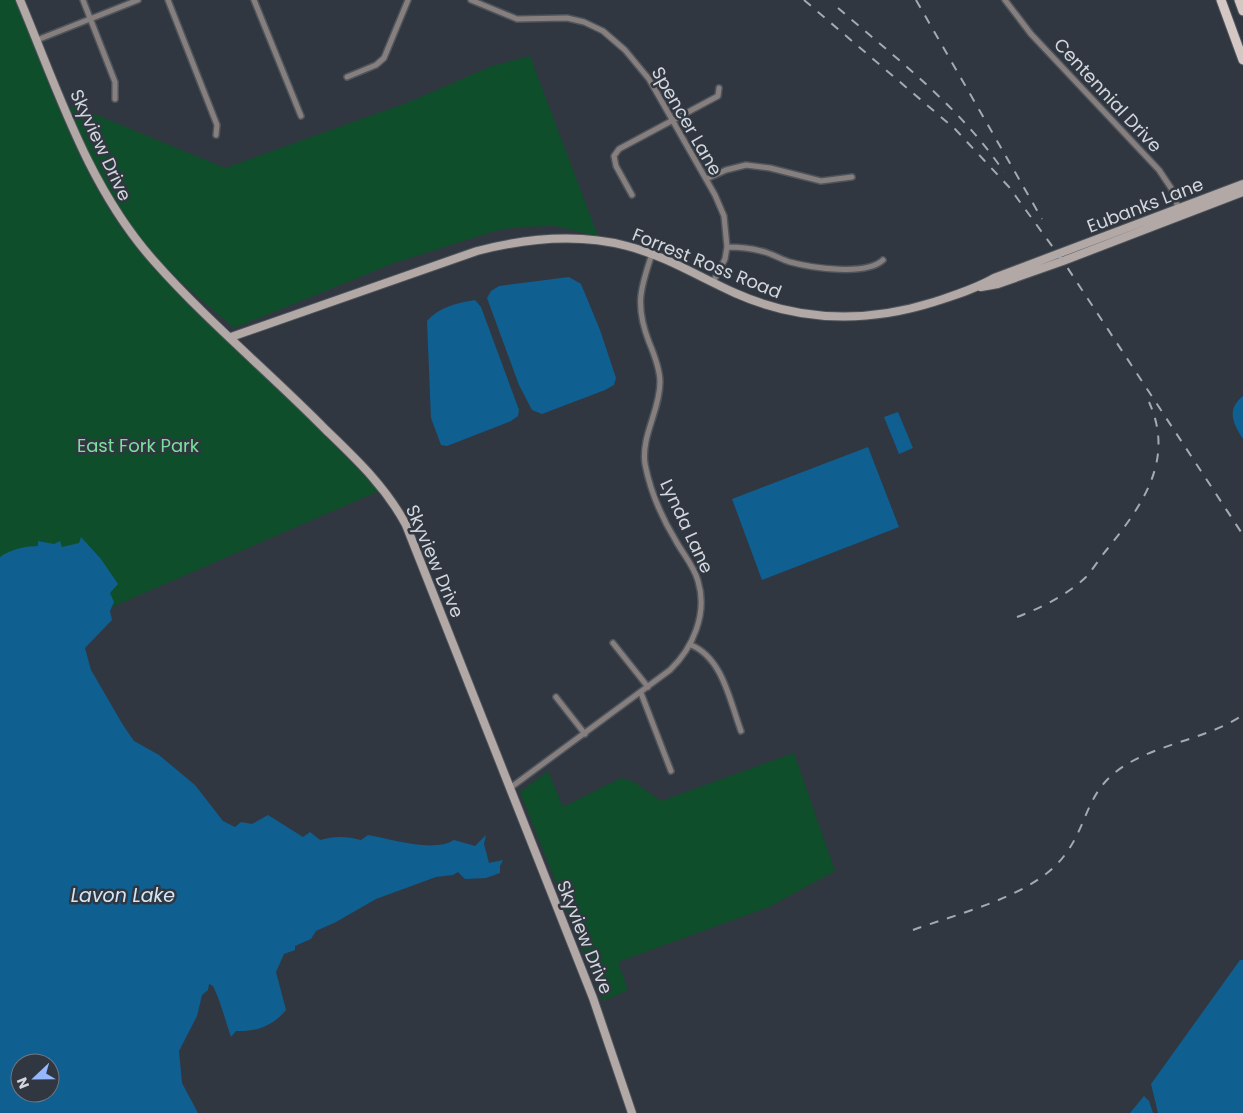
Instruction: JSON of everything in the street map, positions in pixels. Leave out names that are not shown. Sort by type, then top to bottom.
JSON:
[{"type":"main road","points":[[1221,0],[1243,60]]},
{"type":"main road","points":[[1239,0],[1243,11]]},
{"type":"street","name":"Skyview Drive","points":[[20,0],[93,171],[122,221],[155,262],[357,460],[389,496],[398,510],[594,998],[632,1113]]},
{"type":"street","points":[[83,0],[115,82],[115,99]]},
{"type":"street","points":[[37,40],[138,0]]},
{"type":"street","points":[[168,0],[217,125],[216,135]]},
{"type":"street","points":[[254,0],[301,116]]},
{"type":"street","points":[[347,77],[376,65],[384,58],[408,0]]},
{"type":"street","name":"Spencer Lane","points":[[471,0],[517,19],[567,18],[584,22],[603,31],[625,50],[649,79],[724,216],[727,247],[725,259],[713,282]]},
{"type":"street","name":"Centennial Drive","points":[[1005,0],[1031,34],[1159,170],[1167,180],[1180,212]]},
{"type":"street","points":[[632,195],[616,166],[614,156],[619,149],[718,96],[719,88]]},
{"type":"street","points":[[706,180],[726,170],[746,165],[770,168],[821,181],[852,177]]},
{"type":"street","name":"Eubanks Lane","points":[[1060,258],[1180,212],[1243,184]]},
{"type":"street","name":"Eubanks Lane","points":[[1180,212],[1243,192]]},
{"type":"street","name":"Forrest Ross Road","points":[[231,337],[477,251],[508,243],[547,238],[574,238],[626,246],[652,254],[759,303],[785,310],[846,317],[896,313],[976,288],[994,278],[1060,258]]},
{"type":"street","points":[[727,247],[746,247],[763,251],[812,268],[851,269],[876,266],[883,260]]},
{"type":"street","name":"Lynda Lane","points":[[510,788],[641,693],[676,664],[691,645],[700,603],[698,580],[664,520],[651,485],[644,456],[645,441],[658,399],[660,380],[640,310],[641,288],[652,254]]},
{"type":"street","points":[[613,643],[648,687]]},
{"type":"street","points":[[691,645],[705,653],[715,663],[741,731]]},
{"type":"street","points":[[641,693],[671,771]]},
{"type":"street","points":[[556,697],[585,734]]},
{"type":"green space","name":"East Fork Park","points":[[0,0],[15,0],[62,116],[88,173],[103,200],[132,242],[173,288],[288,398],[379,491],[89,617],[0,600]]},
{"type":"green space","points":[[530,56],[598,236],[555,226],[515,227],[495,231],[394,263],[234,328],[171,272],[133,229],[98,170],[69,108],[75,106],[225,168],[409,102],[492,66]]},
{"type":"green space","points":[[794,753],[835,871],[769,907],[618,962],[628,990],[603,1001],[520,792],[548,771],[563,807],[621,778],[634,782],[661,801]]},
{"type":"water","points":[[569,277],[581,284],[600,330],[616,378],[614,385],[605,390],[542,414],[532,410],[519,385],[487,298],[491,291],[499,286]]},
{"type":"water","points":[[475,300],[481,307],[519,410],[518,416],[511,421],[447,446],[441,445],[431,418],[427,321],[443,309],[455,304]]},
{"type":"water","points":[[1243,396],[1243,439],[1234,422],[1233,412],[1234,406]]},
{"type":"water","points":[[898,412],[913,448],[899,454],[884,417]]},
{"type":"water","points":[[868,447],[899,527],[762,580],[732,499]]},
{"type":"water","name":"Lavon Lake","points":[[81,537],[101,559],[118,584],[110,593],[114,602],[110,611],[112,620],[85,648],[91,670],[123,725],[134,741],[159,755],[195,785],[223,821],[235,827],[241,822],[252,824],[268,815],[303,837],[310,832],[320,840],[341,837],[361,840],[368,835],[412,844],[446,844],[454,840],[475,846],[486,835],[484,844],[489,863],[503,860],[500,866],[500,873],[486,878],[465,879],[458,872],[453,875],[436,877],[376,899],[316,931],[311,939],[295,946],[295,950],[284,954],[276,972],[286,1010],[276,1020],[264,1027],[236,1031],[231,1037],[216,992],[213,986],[209,984],[208,990],[202,995],[197,1016],[179,1051],[182,1083],[198,1113],[0,1113],[0,557],[24,547],[38,546],[38,541],[54,544],[60,541],[62,547],[79,543]]},
{"type":"water","points":[[1240,960],[1243,960],[1243,1113],[1158,1113],[1151,1084]]},
{"type":"water","points":[[1144,1096],[1149,1101],[1153,1113],[1130,1113]]},
{"type":"railway","points":[[804,0],[955,129],[1009,187],[1063,261],[1243,535]]},
{"type":"railway","points":[[916,0],[1042,219]]},
{"type":"railway","points":[[838,8],[905,65],[948,105],[987,148],[1004,172]]},
{"type":"railway","points":[[1017,617],[1071,590],[1086,577],[1133,514],[1152,480],[1157,462],[1156,423],[1149,402]]},
{"type":"railway","points":[[913,930],[994,902],[1034,882],[1051,870],[1064,856],[1072,844],[1094,797],[1111,776],[1138,758],[1214,730],[1243,715]]}]
